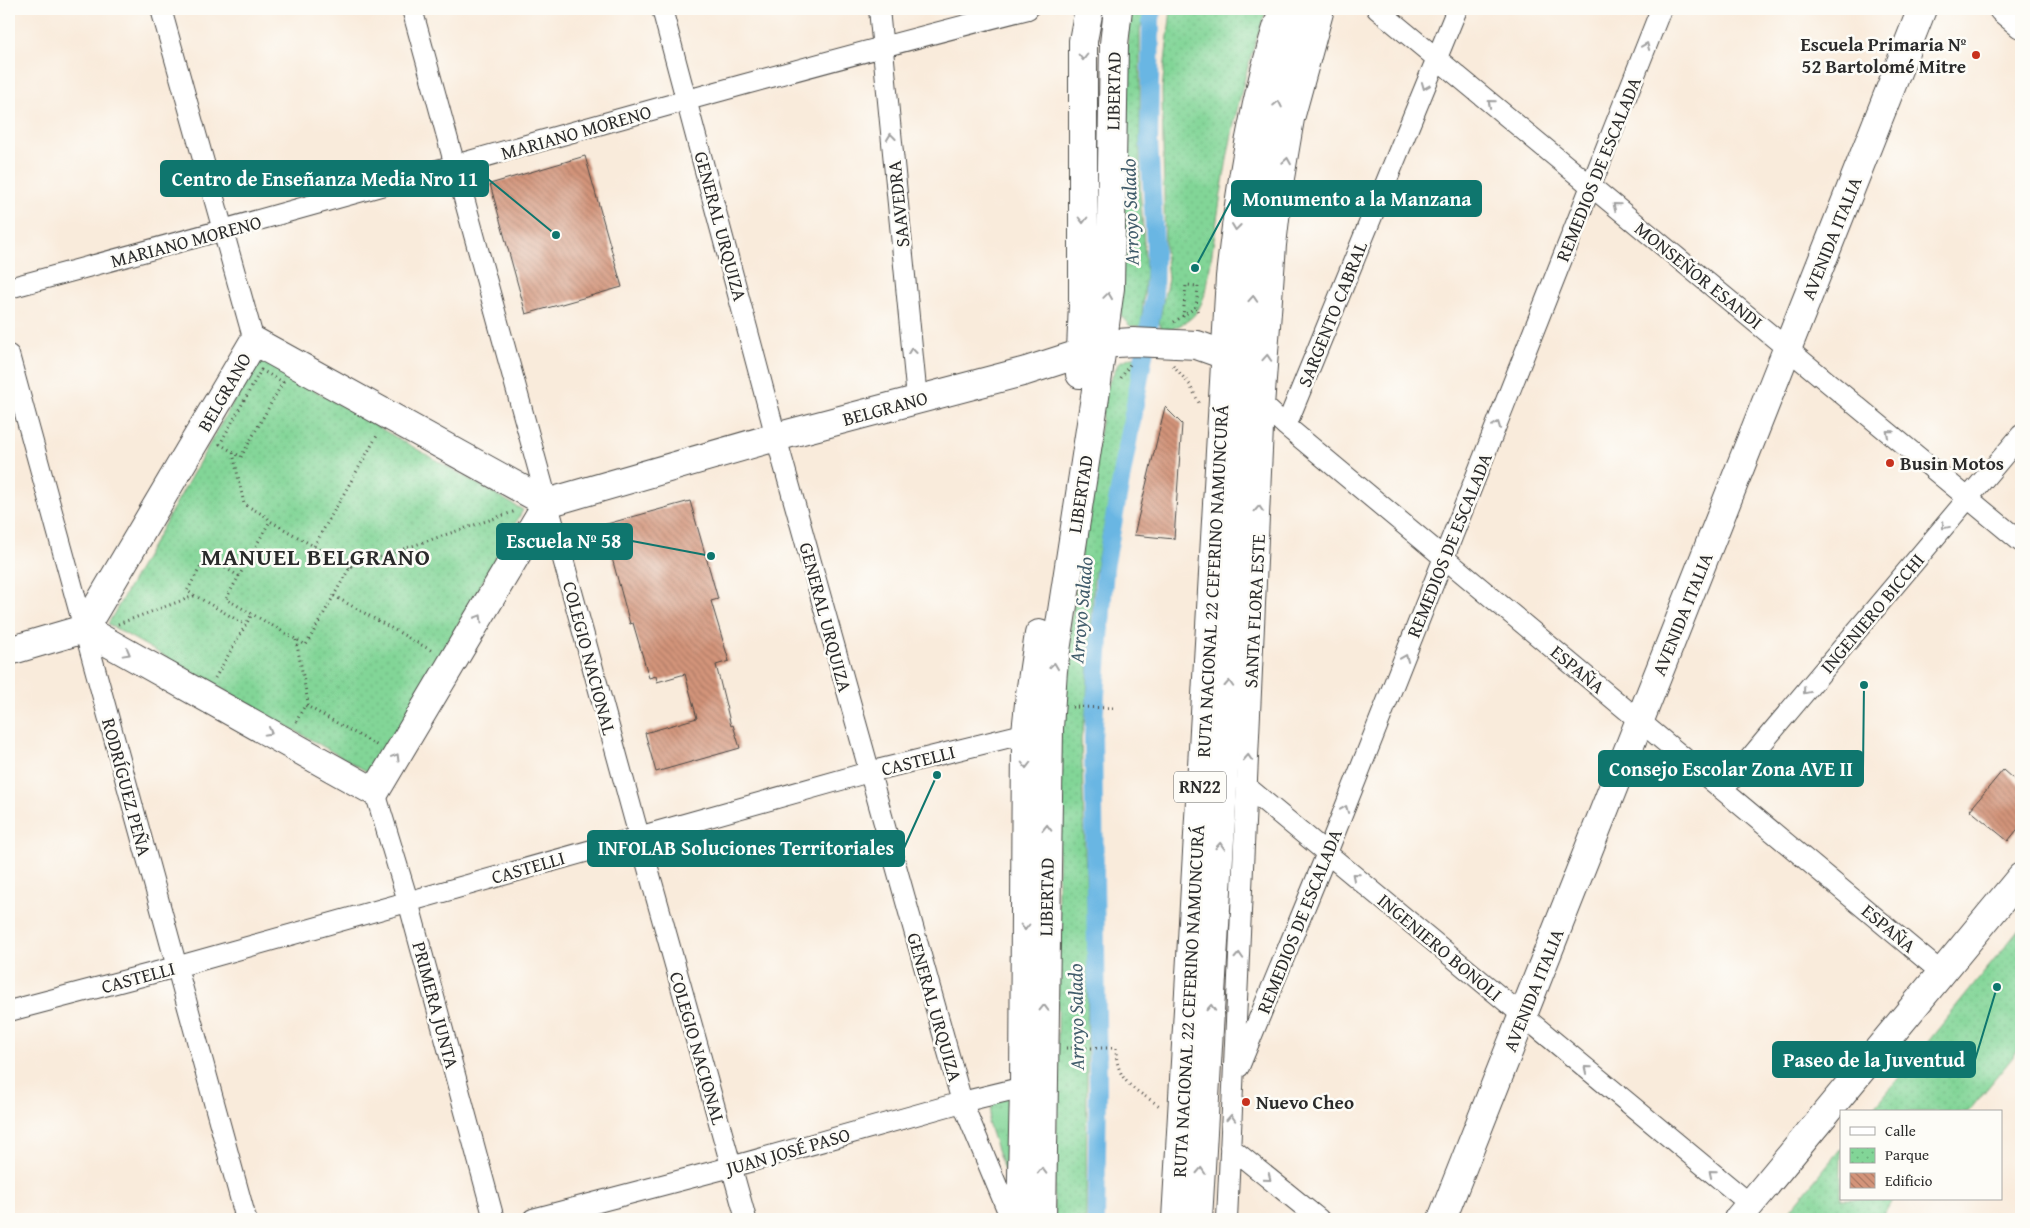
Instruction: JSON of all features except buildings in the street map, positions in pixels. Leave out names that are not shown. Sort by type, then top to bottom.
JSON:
[{"type":"main road","name":"LIBERTAD","points":[[1042,1219],[1034,1085],[1038,730],[1053,670],[1095,396],[1092,348],[1084,41],[1089,9]]},
{"type":"main road","name":"LIBERTAD","points":[[1092,348],[1110,288],[1114,44],[1118,9]]},
{"type":"main road","name":"RUTA NACIONAL 22 CEFERINO NAMUNCURÁ","points":[[1176,1219],[1231,268],[1246,156],[1263,76],[1284,9]]},
{"type":"main road","name":"RUTA NACIONAL 22 CEFERINO NAMUNCURÁ","points":[[1198,1219],[1257,236],[1264,182],[1282,88],[1306,9]]},
{"type":"main road","name":"AVENIDA ITALIA","points":[[1442,1219],[1922,9]]},
{"type":"main road","points":[[2003,9],[2021,24]]},
{"type":"main road","name":"BELGRANO","points":[[88,631],[254,341],[547,503],[776,437],[1026,371],[1092,348],[1132,351],[1165,343],[1196,345],[1225,355]]},
{"type":"main road","points":[[9,651],[88,631],[375,792],[547,503]]},
{"type":"main road","points":[[1744,1212],[2021,877]]},
{"type":"main road","name":"LIBERTAD","points":[[1022,1219],[1034,1085]]},
{"type":"street","points":[[161,9],[254,341]]},
{"type":"street","name":"COLEGIO NACIONAL","points":[[412,9],[746,1219]]},
{"type":"street","name":"GENERAL URQUIZA","points":[[662,9],[776,437],[962,1102],[1011,1219]]},
{"type":"street","name":"SAAVEDRA","points":[[879,9],[917,399]]},
{"type":"street","name":"MARIANO MORENO","points":[[9,288],[223,231],[882,46],[1028,9]]},
{"type":"street","name":"SANTA FLORA ESTE","points":[[1227,1219],[1264,406],[1276,245],[1287,159],[1302,87],[1324,9]]},
{"type":"street","name":"MONSEÑOR ESANDI","points":[[1377,9],[2021,542]]},
{"type":"street","name":"SARGENTO CABRAL","points":[[1286,426],[1457,9]]},
{"type":"street","name":"REMEDIOS DE ESCALADA","points":[[1233,1080],[1327,853],[1445,558],[1661,9]]},
{"type":"street","name":"RODRÍGUEZ PEÑA","points":[[9,355],[88,631],[176,967],[246,1219]]},
{"type":"street","name":"ESPAÑA","points":[[1225,355],[1236,365],[1264,406],[1286,426],[1942,973]]},
{"type":"street","name":"INGENIERO BICCHI","points":[[1723,790],[2021,435]]},
{"type":"street","name":"CASTELLI","points":[[9,1011],[176,967],[869,772],[1038,730]]},
{"type":"street","name":"INGENIERO BONOLI","points":[[1246,786],[1523,1016],[1744,1212]]},
{"type":"street","name":"PRIMERA JUNTA","points":[[375,792],[408,901],[494,1219]]},
{"type":"street","name":"JUAN JOSÉ PASO","points":[[533,1219],[731,1167],[962,1102],[1034,1085]]},
{"type":"street","points":[[1230,1147],[1319,1219]]},
{"type":"path","points":[[1183,318],[1186,286],[1198,286],[1196,307],[1198,313]]},
{"type":"path","points":[[1196,307],[1183,318],[1165,343],[1173,365],[1190,385],[1202,410]]},
{"type":"path","points":[[1119,382],[1132,351]]},
{"type":"path","points":[[233,452],[241,457],[283,382],[261,370],[220,444],[233,452],[244,504],[350,567]]},
{"type":"path","points":[[314,546],[388,415]]},
{"type":"path","points":[[270,521],[226,599],[306,645],[350,567],[547,503]]},
{"type":"path","points":[[510,520],[515,512]]},
{"type":"path","points":[[240,576],[206,557],[187,591],[246,624]]},
{"type":"path","points":[[88,631],[195,596]]},
{"type":"path","points":[[334,596],[434,653],[439,644]]},
{"type":"path","points":[[204,696],[252,614]]},
{"type":"path","points":[[296,639],[310,708]]},
{"type":"path","points":[[304,727],[295,722],[305,706],[381,747],[377,753]]},
{"type":"path","points":[[1082,707],[1115,708]]},
{"type":"path","points":[[1060,1048],[1116,1048],[1116,1063],[1124,1080],[1181,1122]]},
{"type":"green space","points":[[1129,9],[1145,9],[1140,30],[1140,189],[1146,272],[1141,326],[1130,326],[1121,316],[1118,303]]},
{"type":"green space","points":[[1171,9],[1267,9],[1245,77],[1237,111],[1223,181],[1204,297],[1197,312],[1192,317],[1181,325],[1163,333],[1159,322],[1168,279],[1165,250],[1162,89]]},
{"type":"green space","points":[[1132,357],[1143,357],[1128,403],[1094,578],[1086,711],[1081,739],[1088,933],[1086,1219],[1053,1219],[1058,1092],[1058,707],[1106,388],[1119,362]]},
{"type":"green space","points":[[258,358],[523,510],[373,775],[108,624]]},
{"type":"green space","points":[[2021,927],[2021,1047],[1970,1110],[1873,1110]]},
{"type":"green space","points":[[1007,1097],[1013,1103],[1010,1188],[988,1123],[993,1102]]},
{"type":"green space","points":[[1840,1149],[1840,1200],[1894,1200],[1879,1219],[1783,1219]]},
{"type":"waterway","name":"Arroyo Salado","points":[[1096,1219],[1098,1088],[1093,737],[1105,568],[1154,300],[1155,245],[1149,142],[1151,19],[1153,9]]},
{"type":"place","name":"Escuela Primaria Nº 52 Bartolomé Mitre","points":[[1976,55]]},
{"type":"place","name":"Centro de Enseñanza Media Nro 11","points":[[556,235]]},
{"type":"place","name":"Monumento a la Manzana","points":[[1195,268]]},
{"type":"place","name":"Busin Motos","points":[[1890,463]]},
{"type":"place","name":"Escuela Nº 58","points":[[711,556]]},
{"type":"place","name":"Consejo Escolar Zona AVE II","points":[[1864,685]]},
{"type":"place","name":"INFOLAB Soluciones Territoriales","points":[[937,775]]},
{"type":"place","name":"Paseo de la Juventud","points":[[1997,987]]},
{"type":"place","name":"Nuevo Cheo","points":[[1246,1102]]},
{"type":"district","name":"MANUEL BELGRANO","points":[[316,557]]}]
